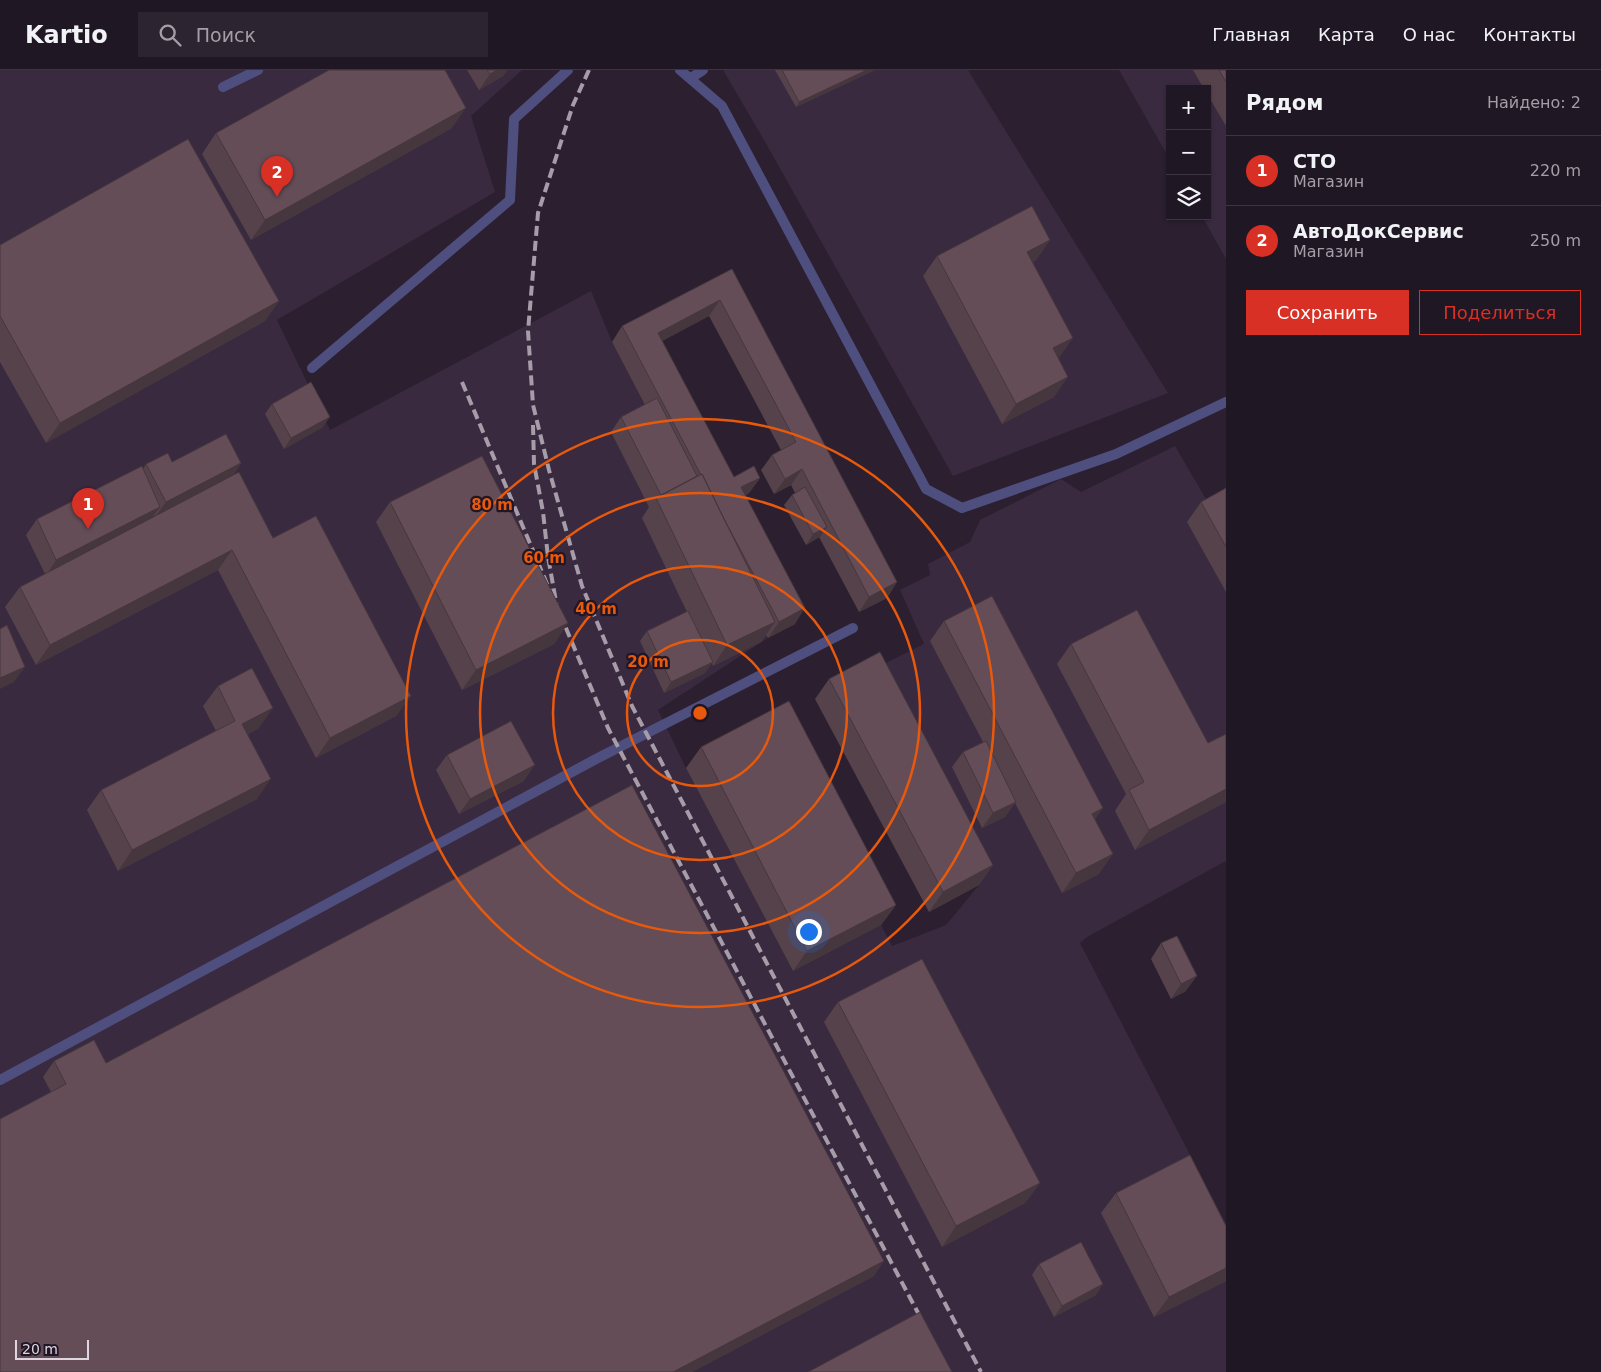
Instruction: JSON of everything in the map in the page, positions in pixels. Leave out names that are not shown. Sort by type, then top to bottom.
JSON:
[{"type":"lane","points":[[223,87],[258,70]]},
{"type":"lane","points":[[312,368],[510,200],[514,119],[568,70]]},
{"type":"lane","points":[[680,70],[722,106],[926,489],[962,508],[1116,454],[1226,402]]},
{"type":"lane","points":[[691,78],[704,70]]},
{"type":"lane","points":[[0,1080],[587,764],[853,628]]},
{"type":"shaded area","points":[[0,70],[522,70],[471,116],[495,192],[277,320],[330,430],[591,291],[612,342],[768,638],[658,710],[686,768],[793,971],[881,925],[892,946],[946,925],[979,885],[866,673],[924,644],[900,590],[930,575],[928,564],[970,542],[980,520],[1061,479],[1081,492],[1175,446],[1226,533],[1226,861],[1087,937],[1080,943],[1226,1224],[1226,1372],[0,1372]]},
{"type":"shaded area","points":[[723,70],[968,70],[1168,393],[953,476]]},
{"type":"shaded area","points":[[1119,70],[1226,70],[1226,259],[1204,220],[1211,220],[1211,85],[1166,85],[1166,153]]},
{"type":"building","points":[[329,70],[445,70],[466,108],[265,220],[216,133]]},
{"type":"building","points":[[487,70],[497,70],[490,74]]},
{"type":"building","points":[[782,70],[867,70],[799,102]]},
{"type":"building","points":[[1219,70],[1226,70],[1226,82]]},
{"type":"building","points":[[188,139],[279,301],[60,423],[0,316],[0,245]]},
{"type":"building","points":[[1032,206],[1050,240],[1027,252],[1073,338],[1053,348],[1068,377],[1016,404],[937,256]]},
{"type":"building","points":[[732,269],[897,582],[869,597],[802,469],[785,479],[772,455],[796,442],[720,300],[658,333],[734,477],[754,466],[760,478],[741,487],[805,608],[779,622],[622,326]]},
{"type":"building","points":[[311,382],[330,417],[291,438],[272,404]]},
{"type":"building","points":[[657,398],[697,476],[661,495],[621,417]]},
{"type":"building","points":[[226,434],[241,463],[166,502],[146,464],[168,453],[172,462]]},
{"type":"building","points":[[482,456],[568,623],[476,670],[390,502]]},
{"type":"building","points":[[142,466],[160,507],[56,560],[37,519]]},
{"type":"building","points":[[239,472],[273,538],[316,516],[411,696],[330,738],[232,550],[50,645],[20,587]]},
{"type":"building","points":[[702,474],[775,622],[727,645],[656,498]]},
{"type":"building","points":[[805,487],[827,527],[813,534],[792,495]]},
{"type":"building","points":[[1226,488],[1226,547],[1201,502]]},
{"type":"building","points":[[992,596],[1103,808],[1092,814],[1113,854],[1076,873],[944,621]]},
{"type":"building","points":[[1137,610],[1208,743],[1226,734],[1226,789],[1149,830],[1129,790],[1144,782],[1071,644]]},
{"type":"building","points":[[688,611],[713,662],[671,682],[647,631]]},
{"type":"building","points":[[7,625],[25,667],[0,678],[0,629]]},
{"type":"building","points":[[880,652],[993,865],[943,892],[829,679]]},
{"type":"building","points":[[252,668],[273,708],[242,724],[271,779],[132,850],[101,790],[235,721],[218,686]]},
{"type":"building","points":[[789,701],[896,905],[807,951],[701,747]]},
{"type":"building","points":[[511,721],[535,765],[470,799],[447,755]]},
{"type":"building","points":[[986,741],[1016,802],[993,813],[963,752]]},
{"type":"building","points":[[632,785],[884,1261],[673,1372],[0,1372],[0,1119],[66,1084],[54,1061],[94,1040],[106,1063]]},
{"type":"building","points":[[1177,936],[1197,976],[1181,984],[1161,943]]},
{"type":"building","points":[[922,959],[1040,1183],[956,1226],[838,1002]]},
{"type":"building","points":[[1190,1155],[1226,1226],[1226,1268],[1169,1297],[1116,1193]]},
{"type":"building","points":[[1081,1242],[1103,1284],[1062,1306],[1039,1264]]},
{"type":"building","points":[[920,1312],[952,1372],[808,1372]]},
{"type":"railway","points":[[589,70],[573,105],[538,213],[528,331],[533,405],[549,470],[582,586],[632,706],[981,1372]]},
{"type":"railway","points":[[462,382],[550,591]]},
{"type":"railway","points":[[533,425],[534,464],[557,607]]},
{"type":"railway","points":[[560,614],[608,728],[925,1326]]},
{"type":"place","name":"АвтоДокСервис","points":[[277,197]]},
{"type":"place","name":"СТО","points":[[88,529]]}]
